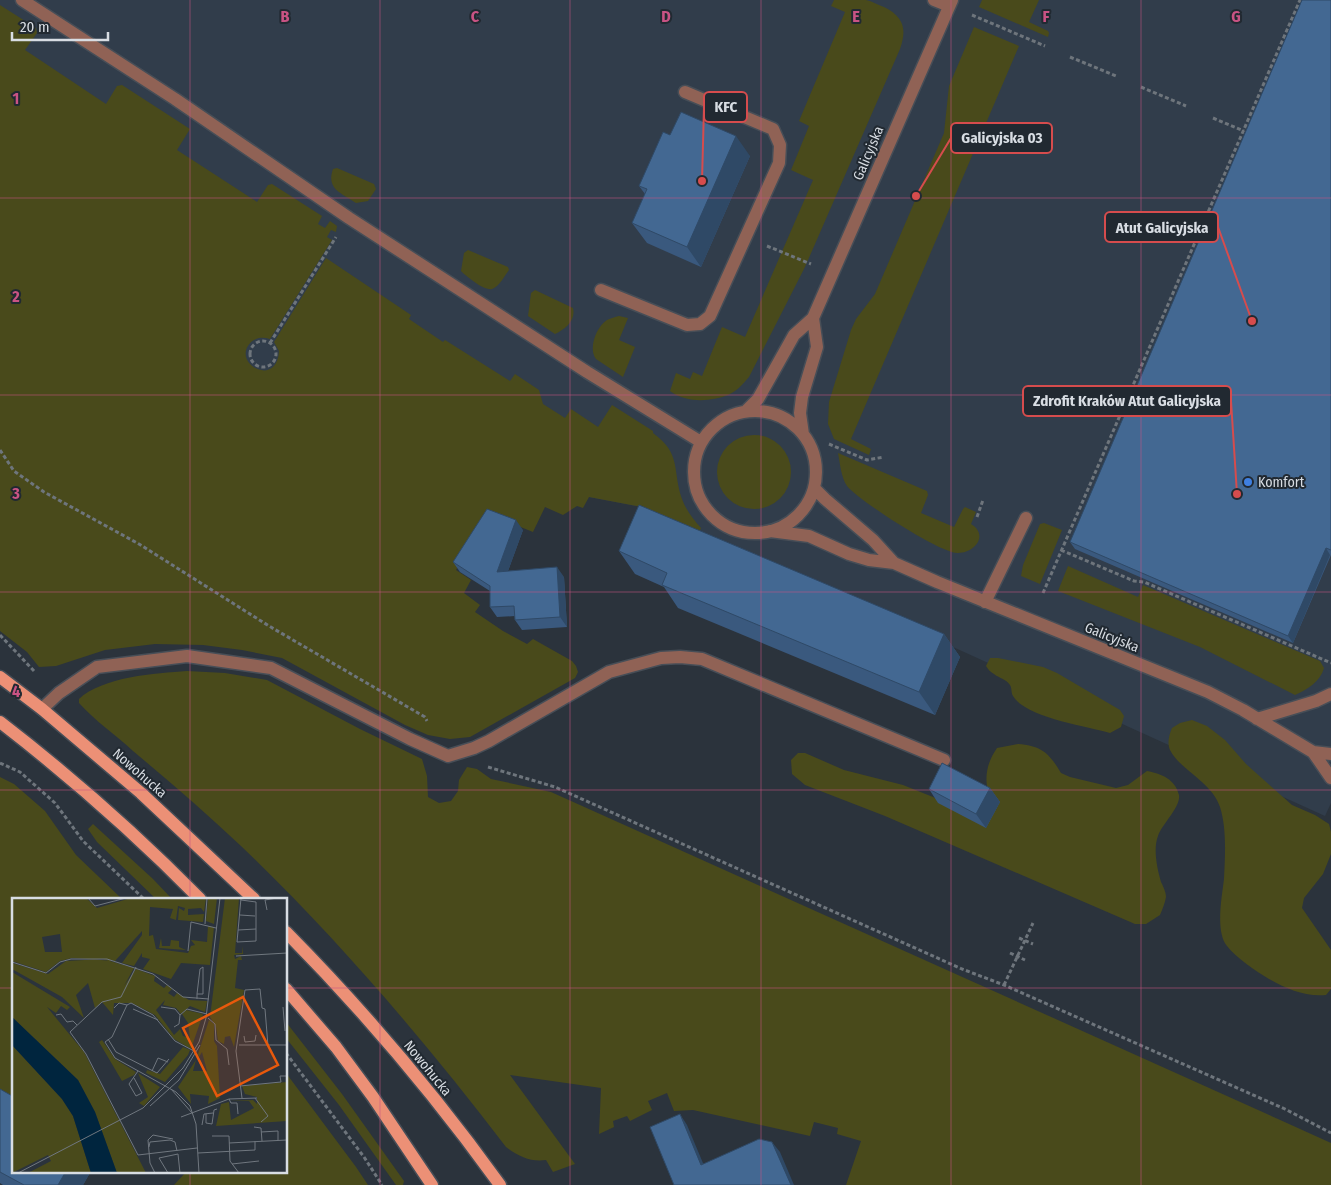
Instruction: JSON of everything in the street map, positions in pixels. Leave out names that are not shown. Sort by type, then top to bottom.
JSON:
[{"type":"main road","name":"Nowohucka","points":[[0,677],[42,709],[148,799],[253,898]]},
{"type":"main road","points":[[0,722],[130,831],[199,898]]},
{"type":"main road","name":"Nowohucka","points":[[288,934],[383,1037],[500,1185]]},
{"type":"main road","points":[[288,991],[336,1048],[373,1097],[432,1185]]},
{"type":"street","points":[[22,0],[160,89],[349,218],[587,372],[701,442]]},
{"type":"street","points":[[934,0],[950,3]]},
{"type":"street","name":"Galicyjska","points":[[747,410],[758,398],[794,335],[812,318],[950,3]]},
{"type":"street","points":[[601,290],[687,325],[700,324],[710,316],[778,163],[780,145],[773,129],[685,92]]},
{"type":"street","points":[[804,434],[800,413],[802,397],[817,347],[812,318]]},
{"type":"street","points":[[747,410],[764,411],[781,416],[796,426],[810,444],[813,455],[816,472],[814,488],[808,502],[798,515],[785,525],[770,531],[750,533],[730,528],[713,517],[701,501],[694,482],[694,462],[701,442],[712,427],[728,416],[747,410]]},
{"type":"street","name":"Galicyjska","points":[[814,488],[873,540],[894,563]]},
{"type":"street","points":[[986,602],[1026,518]]},
{"type":"street","name":"Galicyjska","points":[[770,531],[809,536],[849,554],[869,560],[894,563],[1208,692],[1313,752],[1331,754]]},
{"type":"street","points":[[42,709],[59,693],[97,667],[186,656],[271,668],[410,739],[448,756],[489,741],[609,672],[661,658],[680,657],[702,659],[944,760]]},
{"type":"street","points":[[1257,719],[1316,701],[1331,694]]},
{"type":"street","name":"Galicyjska","points":[[1313,752],[1331,778]]},
{"type":"path","points":[[1043,593],[1300,0]]},
{"type":"path","points":[[972,15],[1045,46]]},
{"type":"path","points":[[1070,57],[1116,76]]},
{"type":"path","points":[[1140,87],[1186,106]]},
{"type":"path","points":[[1213,118],[1244,131]]},
{"type":"path","points":[[270,343],[349,218]]},
{"type":"path","points":[[746,237],[811,264]]},
{"type":"path","points":[[1158,328],[1163,330]]},
{"type":"path","points":[[261,340],[270,343],[276,350],[273,363],[264,368],[255,365],[249,353],[253,345],[261,340]]},
{"type":"path","points":[[829,444],[867,460],[884,457]]},
{"type":"path","points":[[0,450],[14,470],[44,492],[139,544],[269,626],[425,717],[448,756]]},
{"type":"path","points":[[977,517],[983,500]]},
{"type":"path","points":[[1061,550],[1134,581],[1144,582],[1331,663]]},
{"type":"path","points":[[0,635],[33,670],[59,693]]},
{"type":"path","points":[[0,763],[20,772],[55,804],[83,841],[143,898]]},
{"type":"path","points":[[486,766],[555,787],[962,969],[1004,985],[1285,1109],[1331,1133]]},
{"type":"path","points":[[1004,985],[1033,923]]},
{"type":"path","points":[[1019,938],[1033,944]]},
{"type":"path","points":[[1010,953],[1025,960]]},
{"type":"path","points":[[288,1056],[364,1157],[382,1185]]},
{"type":"shaded area","points":[[0,0],[1331,0],[1331,803],[1325,816],[647,508],[589,497],[0,288]]},
{"type":"shaded area","points":[[834,0],[866,0],[891,11],[900,19],[902,24],[903,35],[900,49],[805,267],[749,377],[742,385],[728,395],[706,400],[683,398],[670,391],[676,373],[690,379],[693,372],[702,376],[722,327],[745,337],[813,180],[791,170],[809,126],[799,121],[845,12],[831,6]]},
{"type":"shaded area","points":[[982,0],[1039,0],[1029,22],[1048,31],[1048,37],[979,7]]},
{"type":"shaded area","points":[[0,5],[36,28],[37,33],[25,50],[106,104],[117,86],[122,85],[190,129],[177,150],[257,202],[268,185],[272,184],[322,216],[318,224],[325,228],[330,221],[337,226],[336,232],[331,230],[327,237],[332,240],[270,339],[256,339],[251,342],[246,350],[246,358],[256,369],[271,369],[276,362],[279,351],[274,342],[326,258],[411,315],[409,319],[443,342],[445,340],[510,381],[515,374],[539,390],[543,404],[565,418],[571,409],[598,427],[612,405],[653,431],[668,448],[675,463],[679,489],[684,503],[701,528],[695,542],[654,518],[647,508],[589,497],[583,508],[577,506],[563,515],[545,507],[533,532],[488,514],[456,570],[471,580],[464,593],[480,605],[475,612],[503,631],[527,644],[533,639],[572,661],[578,672],[575,678],[470,737],[450,739],[428,735],[405,725],[282,658],[203,645],[155,644],[105,650],[56,666],[39,667],[27,652],[0,631]]},
{"type":"shaded area","points":[[974,27],[1019,46],[851,439],[871,449],[869,455],[834,439],[828,424],[829,402],[851,330],[856,319],[875,294],[944,133],[949,86]]},
{"type":"shaded area","points":[[337,168],[374,184],[376,189],[368,201],[356,203],[336,190],[331,176],[333,169]]},
{"type":"shaded area","points":[[468,250],[508,267],[509,270],[495,288],[489,289],[480,286],[461,271],[464,253]]},
{"type":"shaded area","points":[[535,290],[573,308],[572,320],[563,330],[555,334],[528,316],[531,293]]},
{"type":"shaded area","points":[[619,316],[628,318],[619,340],[635,347],[623,377],[596,359],[593,350],[594,338],[603,323]]},
{"type":"shaded area","points":[[747,435],[761,435],[775,441],[785,451],[791,465],[789,486],[775,503],[761,509],[747,509],[733,503],[723,493],[717,479],[717,465],[723,451],[733,441]]},
{"type":"shaded area","points":[[838,453],[927,491],[928,495],[921,513],[954,527],[965,507],[976,512],[971,524],[979,533],[978,543],[970,550],[964,552],[949,551],[900,525],[867,503],[847,486],[842,474]]},
{"type":"shaded area","points":[[1044,523],[1062,530],[1040,584],[1021,576],[1023,565],[1040,524]]},
{"type":"shaded area","points":[[1068,566],[1138,597],[1143,585],[1320,661],[1324,668],[1322,673],[1313,684],[1295,695],[1200,647],[1058,591]]},
{"type":"shaded area","points":[[990,658],[1043,667],[1057,673],[1120,710],[1124,716],[1121,727],[1110,733],[1043,716],[1030,710],[1020,704],[1013,696],[1011,686],[1008,683],[988,669],[986,666]]},
{"type":"shaded area","points":[[187,671],[225,673],[267,680],[422,759],[427,776],[428,797],[439,803],[451,801],[458,791],[459,780],[467,767],[477,769],[491,779],[551,792],[1331,1143],[1331,1185],[846,1185],[861,1141],[837,1134],[838,1128],[814,1122],[810,1136],[693,1110],[674,1111],[667,1093],[648,1101],[652,1110],[630,1121],[627,1116],[613,1121],[614,1127],[599,1134],[601,1088],[510,1075],[575,1164],[553,1172],[546,1160],[525,1158],[506,1147],[444,1068],[380,992],[312,917],[228,834],[79,703],[79,699],[89,692],[115,681],[145,675]]},
{"type":"shaded area","points":[[1192,720],[1207,726],[1225,740],[1246,764],[1292,805],[1315,815],[1329,824],[1331,854],[1323,874],[1304,898],[1302,908],[1331,950],[1331,989],[1326,995],[1311,995],[1276,983],[1241,960],[1223,940],[1220,914],[1224,879],[1225,843],[1224,824],[1220,807],[1210,790],[1181,764],[1170,750],[1169,745],[1169,736],[1172,728],[1180,723]]},
{"type":"shaded area","points":[[1018,744],[1033,747],[1044,752],[1053,760],[1061,773],[1070,777],[1116,788],[1128,785],[1147,771],[1163,776],[1171,781],[1177,789],[1179,800],[1160,831],[1156,847],[1158,871],[1166,897],[1160,915],[1146,924],[1135,924],[885,816],[805,785],[792,774],[791,760],[798,753],[805,753],[844,770],[903,785],[933,797],[959,811],[988,791],[986,779],[988,768],[997,748]]},
{"type":"shaded area","points":[[0,777],[14,784],[45,811],[76,855],[121,898],[12,898],[12,1101],[0,1094]]},
{"type":"shaded area","points":[[93,824],[171,898],[155,898],[97,842],[88,829]]},
{"type":"shaded area","points":[[288,1025],[342,1094],[404,1181],[403,1185],[396,1185],[339,1105],[288,1041]]},
{"type":"shaded area","points":[[288,1076],[368,1185],[174,1185],[186,1172],[288,1172]]},
{"type":"building","points":[[1302,0],[1331,0],[1331,550],[1326,548],[1288,636],[1070,542]]},
{"type":"building","points":[[681,112],[736,136],[687,247],[632,223],[647,189],[639,186],[663,132],[670,135]]},
{"type":"building","points":[[639,505],[944,634],[919,692],[662,585],[667,573],[619,551]]},
{"type":"building","points":[[487,509],[516,520],[497,572],[557,567],[560,617],[515,620],[514,606],[490,607],[490,586],[453,562]]},
{"type":"building","points":[[942,763],[990,788],[976,814],[929,789]]},
{"type":"building","points":[[0,1089],[12,1096],[12,1172],[65,1172],[58,1185],[24,1185],[0,1172]]},
{"type":"building","points":[[680,1114],[701,1165],[759,1139],[772,1142],[791,1185],[674,1185],[650,1127]]},
{"type":"place","name":"KFC","points":[[702,181]]},
{"type":"place","name":"Galicyjska 03","points":[[916,196]]},
{"type":"place","name":"Atut Galicyjska","points":[[1252,321]]},
{"type":"place","name":"Komfort","points":[[1248,482]]},
{"type":"place","name":"Zdrofit Kraków Atut Galicyjska","points":[[1237,494]]}]
